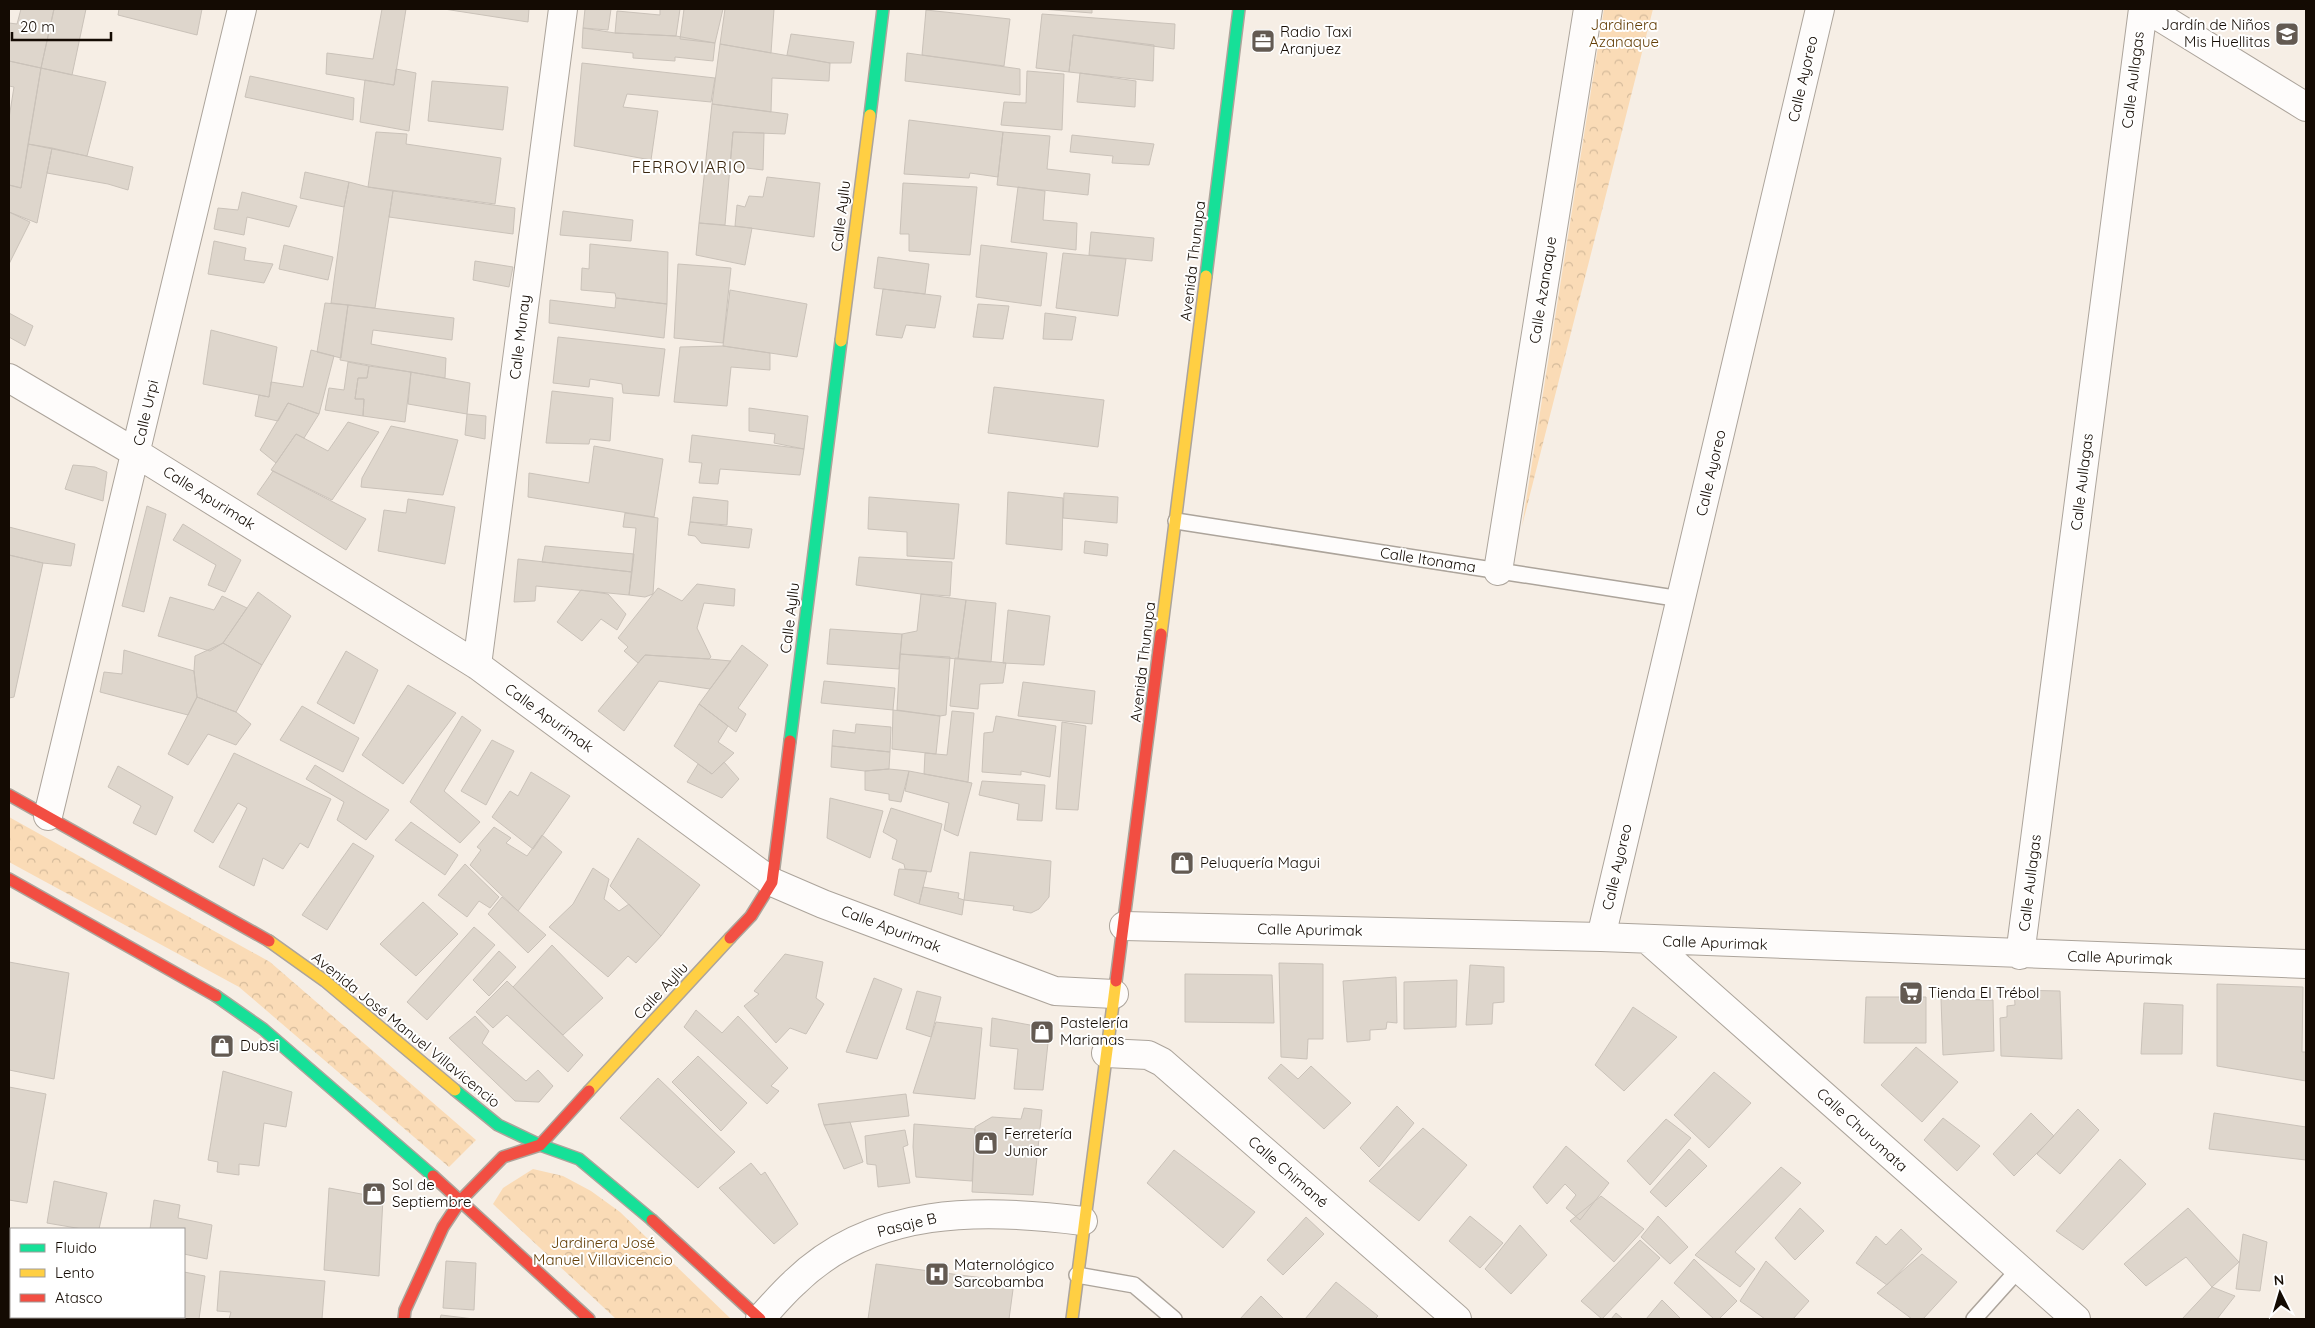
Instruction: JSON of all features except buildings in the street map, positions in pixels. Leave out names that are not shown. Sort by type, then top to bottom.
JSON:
[{"type":"street","name":"Calle Urpi","points":[[48,816],[242,9]]},
{"type":"street","name":"Calle Munay","points":[[477,665],[563,9]]},
{"type":"street","name":"Calle Ayllu","points":[[540,1145],[751,916],[772,882],[883,9]]},
{"type":"street","name":"Avenida Thunupa","points":[[1072,1319],[1083,1220],[1124,926],[1176,521],[1239,9]]},
{"type":"street","name":"Calle Azanaque","points":[[1498,571],[1588,9]]},
{"type":"street","name":"Calle Ayoreo","points":[[1601,937],[1820,9]]},
{"type":"street","name":"Calle Aullagas","points":[[2020,955],[2143,9]]},
{"type":"street","points":[[2147,9],[2306,107]]},
{"type":"street","name":"Calle Apurimak","points":[[9,378],[136,453],[477,665],[772,882],[823,904],[1055,991],[1114,994]]},
{"type":"street","name":"Avenida José Manuel Villavicencio","points":[[9,795],[266,939],[325,981],[498,1126],[540,1145],[579,1159],[640,1208],[760,1319]]},
{"type":"street","points":[[9,879],[207,989],[263,1029],[461,1200],[589,1319]]},
{"type":"street","name":"Calle Apurimak","points":[[1124,926],[1601,937],[2020,955],[2306,964]]},
{"type":"street","name":"Calle Churumata","points":[[1648,940],[2018,1270],[2076,1319]]},
{"type":"street","name":"Calle Chimané","points":[[1106,1053],[1148,1055],[1162,1062],[1457,1319]]},
{"type":"street","points":[[404,1319],[405,1310],[443,1227],[461,1200],[503,1157],[540,1145]]},
{"type":"street","name":"Pasaje B","points":[[760,1319],[794,1282],[828,1256],[882,1229],[931,1216],[982,1213],[1032,1214],[1083,1220]]},
{"type":"lane","name":"Calle Itonama","points":[[1176,521],[1681,599]]},
{"type":"lane","points":[[1974,1319],[2018,1270]]},
{"type":"lane","points":[[1077,1275],[1134,1284],[1174,1319]]},
{"type":"green space","name":"Jardinera Azanaque","points":[[1604,9],[1653,9],[1522,526]]},
{"type":"green space","points":[[9,817],[270,962],[476,1140],[449,1167],[239,987],[9,862]]},
{"type":"green space","name":"Jardinera José Manuel Villavicencio","points":[[533,1169],[563,1176],[591,1191],[620,1212],[731,1319],[616,1319],[493,1204],[503,1188]]},
{"type":"traffic: fast","points":[[870,115],[883,9]]},
{"type":"traffic: fast","points":[[1206,276],[1239,9]]},
{"type":"traffic: fast","points":[[790,741],[841,341]]},
{"type":"traffic: fast","points":[[216,996],[263,1029],[433,1176]]},
{"type":"traffic: fast","points":[[455,1090],[498,1125],[540,1145],[579,1159],[652,1220]]},
{"type":"traffic: slow","points":[[841,341],[870,115]]},
{"type":"traffic: slow","points":[[1161,634],[1206,276]]},
{"type":"traffic: slow","points":[[589,1091],[730,938]]},
{"type":"traffic: slow","points":[[269,941],[325,981],[455,1090]]},
{"type":"traffic: slow","points":[[1072,1319],[1116,981]]},
{"type":"traffic: jam","points":[[1116,981],[1161,634]]},
{"type":"traffic: jam","points":[[730,938],[751,916],[772,882],[790,741]]},
{"type":"traffic: jam","points":[[9,795],[269,941]]},
{"type":"traffic: jam","points":[[9,879],[216,996]]},
{"type":"traffic: jam","points":[[404,1319],[405,1310],[443,1227],[461,1200],[503,1157],[540,1145],[589,1091]]},
{"type":"traffic: jam","points":[[433,1176],[589,1319]]},
{"type":"traffic: jam","points":[[652,1220],[760,1319]]},
{"type":"place","name":"Jardín de Niños Mis Huellitas","points":[[2287,34]]},
{"type":"place","name":"Radio Taxi Aranjuez","points":[[1263,41]]},
{"type":"place","name":"Peluquería Magui","points":[[1182,863]]},
{"type":"place","name":"Tienda El Trébol","points":[[1911,993]]},
{"type":"place","name":"Pastelería Marianas","points":[[1042,1032]]},
{"type":"place","name":"Dubsi","points":[[222,1046]]},
{"type":"place","name":"Ferretería Junior","points":[[986,1143]]},
{"type":"place","name":"Sol de Septiembre","points":[[374,1194]]},
{"type":"place","name":"Maternológico Sarcobamba","points":[[937,1274]]},
{"type":"district","name":"FERROVIARIO","points":[[689,167]]}]
